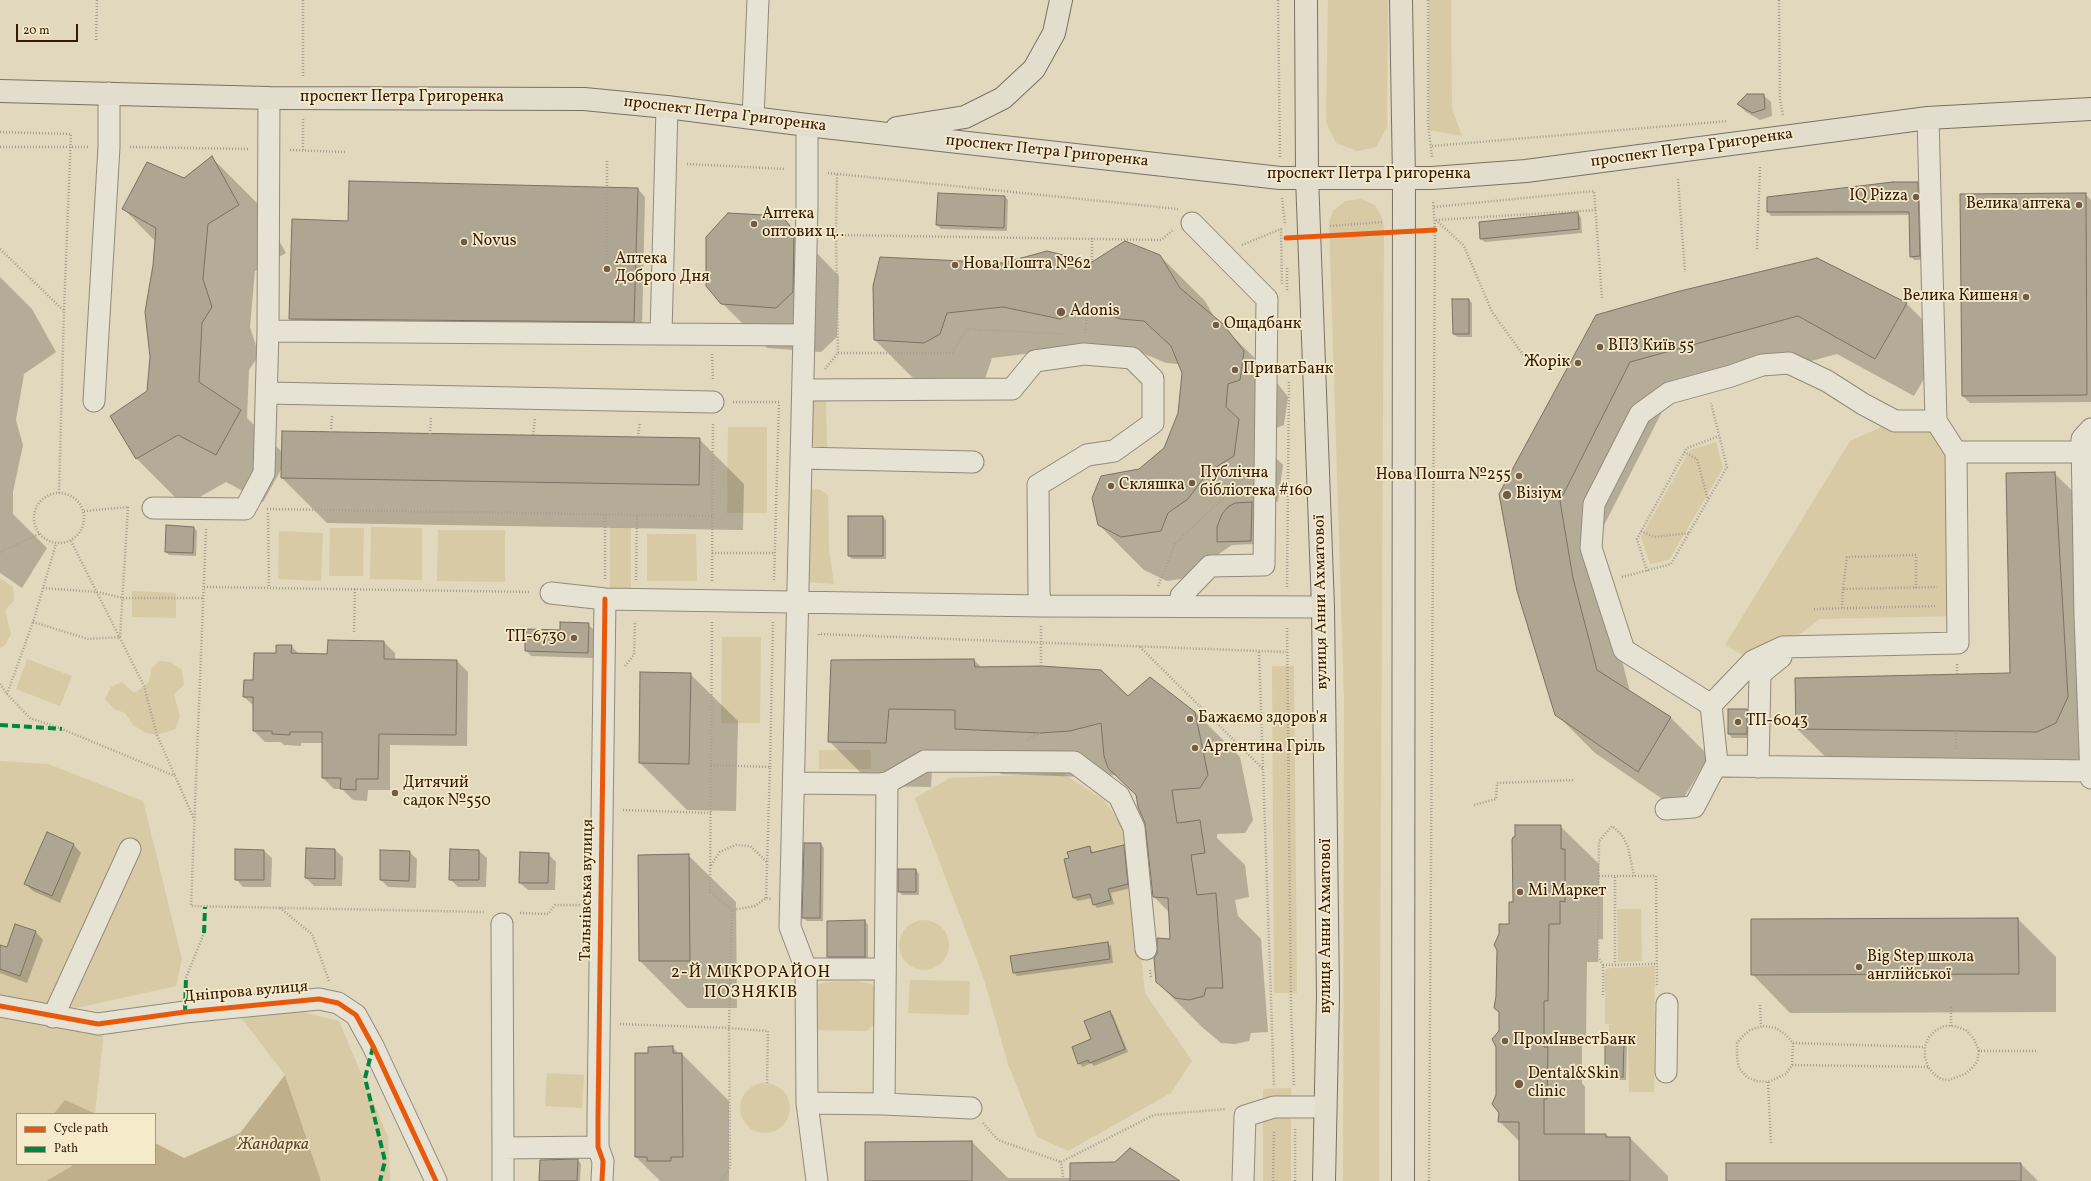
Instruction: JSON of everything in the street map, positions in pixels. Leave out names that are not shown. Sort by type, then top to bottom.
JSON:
[{"type":"main road","points":[[870,132],[965,117],[1003,98],[1034,69],[1054,33],[1061,0]]},
{"type":"main road","name":"вулиця Анни Ахматової","points":[[1306,0],[1308,177],[1323,607],[1328,996],[1324,1181]]},
{"type":"main road","points":[[1401,0],[1404,178],[1403,1181]]},
{"type":"main road","name":"проспект Петра Григоренка","points":[[0,91],[269,98],[584,99],[667,107],[806,125],[1280,178],[1432,178],[1526,171],[1928,118],[2091,109]]},
{"type":"street","points":[[753,118],[758,0]]},
{"type":"street","points":[[94,401],[109,147],[109,93]]},
{"type":"street","points":[[153,508],[245,509],[264,473],[268,331],[269,98]]},
{"type":"street","points":[[660,334],[667,107]]},
{"type":"street","points":[[1666,810],[1694,807],[1717,763],[1711,705],[1753,661],[1783,647],[1794,646],[1958,643],[1956,452],[1936,421],[1928,118]]},
{"type":"street","points":[[806,125],[807,206],[790,927],[806,969],[807,1103],[817,1181]]},
{"type":"street","points":[[1180,606],[1181,596],[1210,566],[1264,565],[1267,299],[1183,219]]},
{"type":"street","points":[[268,331],[803,335]]},
{"type":"street","points":[[803,390],[1012,389],[1035,361],[1084,354],[1132,358],[1154,379],[1153,422],[1114,451],[1087,455],[1038,485],[1041,606]]},
{"type":"street","points":[[1711,705],[1624,650],[1591,548],[1594,504],[1640,414],[1669,393],[1731,376],[1762,365],[1789,363],[1827,381],[1863,404],[1895,421],[1936,421]]},
{"type":"street","points":[[267,393],[713,402]]},
{"type":"street","points":[[2091,429],[2082,439],[2085,616],[2091,778]]},
{"type":"street","points":[[1956,452],[2082,452]]},
{"type":"street","points":[[801,458],[973,462]]},
{"type":"street","points":[[551,592],[605,599],[1041,606],[1323,607]]},
{"type":"street","name":"Тальнівська вулиця","points":[[602,1181],[603,1161],[598,1146],[605,599]]},
{"type":"street","points":[[1758,766],[1760,674],[1794,646]]},
{"type":"street","points":[[794,776],[887,783],[925,761],[1074,762],[1119,796],[1134,828],[1146,949]]},
{"type":"street","points":[[1717,763],[1722,766],[2091,771]]},
{"type":"street","points":[[884,1104],[884,969],[887,783]]},
{"type":"street","points":[[53,1017],[130,849]]},
{"type":"street","points":[[503,1181],[504,917]]},
{"type":"street","points":[[806,969],[884,969]]},
{"type":"street","points":[[1662,996],[1666,1072]]},
{"type":"street","name":"Дніпрова вулиця","points":[[0,1006],[53,1017],[98,1024],[185,1012],[319,999],[338,1003],[356,1015],[373,1046],[436,1181]]},
{"type":"street","points":[[807,1103],[884,1104],[971,1108]]},
{"type":"street","points":[[1243,1181],[1245,1116],[1274,1107],[1325,1107]]},
{"type":"street","points":[[503,1148],[598,1146]]},
{"type":"path","points":[[96,0],[96,40]]},
{"type":"path","points":[[1278,0],[1280,178],[1286,230]]},
{"type":"path","points":[[1428,0],[1428,124],[1432,146],[1432,178],[1436,220],[1429,1181]]},
{"type":"path","points":[[1776,115],[1783,114],[1780,100],[1779,0]]},
{"type":"path","points":[[1432,146],[1730,121]]},
{"type":"path","points":[[0,132],[71,134],[59,493]]},
{"type":"path","points":[[0,147],[269,149],[345,152]]},
{"type":"path","points":[[607,160],[607,262],[636,263]]},
{"type":"path","points":[[665,163],[806,170],[1183,219]]},
{"type":"path","points":[[1758,249],[1760,168]]},
{"type":"path","points":[[1678,179],[1685,272]]},
{"type":"path","points":[[1434,207],[1594,191],[1602,298]]},
{"type":"path","points":[[1436,220],[1596,210]]},
{"type":"path","points":[[836,235],[1161,240],[1183,219]]},
{"type":"path","points":[[1436,220],[1464,246],[1492,312],[1532,367]]},
{"type":"path","points":[[1310,228],[1403,226],[1435,230]]},
{"type":"path","points":[[1237,239],[1242,245],[1281,229]]},
{"type":"path","points":[[1092,238],[1092,262]]},
{"type":"path","points":[[0,249],[64,310]]},
{"type":"path","points":[[1287,262],[1287,293]]},
{"type":"path","points":[[1084,335],[1090,306]]},
{"type":"path","points":[[838,353],[952,353],[966,329],[1069,334]]},
{"type":"path","points":[[712,335],[713,402],[710,892],[732,910],[755,906],[766,898],[791,901]]},
{"type":"path","points":[[1289,379],[1288,607],[1286,652],[1291,1008],[1295,1106],[1295,1181]]},
{"type":"path","points":[[1602,582],[1671,564],[1727,467],[1706,382]]},
{"type":"path","points":[[766,898],[779,403]]},
{"type":"path","points":[[1283,410],[1290,411]]},
{"type":"path","points":[[1647,570],[1637,539],[1641,531],[1687,448],[1719,436]]},
{"type":"path","points":[[1684,452],[1697,459],[1708,500]]},
{"type":"path","points":[[1158,587],[1175,544],[1241,482],[1245,476]]},
{"type":"path","points":[[59,493],[74,498],[84,511],[83,528],[78,536],[71,541],[56,544],[44,539],[39,534],[34,519],[38,504],[44,498],[59,493]]},
{"type":"path","points":[[84,511],[128,507],[153,508]]},
{"type":"path","points":[[120,637],[128,507]]},
{"type":"path","points":[[206,509],[191,906],[504,917],[548,914],[555,905],[600,904]]},
{"type":"path","points":[[245,509],[712,516]]},
{"type":"path","points":[[605,514],[605,599]]},
{"type":"path","points":[[1641,531],[1654,538],[1689,533]]},
{"type":"path","points":[[0,552],[39,534]]},
{"type":"path","points":[[71,541],[144,686],[157,735],[195,820]]},
{"type":"path","points":[[6,694],[33,622],[56,544]]},
{"type":"path","points":[[712,553],[800,552]]},
{"type":"path","points":[[1842,608],[1846,557],[1916,555],[1916,588]]},
{"type":"path","points":[[204,587],[551,592]]},
{"type":"path","points":[[1843,589],[1938,587]]},
{"type":"path","points":[[43,588],[97,592],[122,598],[203,598]]},
{"type":"path","points":[[354,632],[355,589]]},
{"type":"path","points":[[1041,606],[1041,666]]},
{"type":"path","points":[[1814,609],[1938,606]]},
{"type":"path","points":[[33,622],[88,640],[120,637]]},
{"type":"path","points":[[819,642],[819,634],[1286,652]]},
{"type":"path","points":[[1140,647],[1263,769]]},
{"type":"path","points":[[1259,652],[1274,1107],[1273,1181]]},
{"type":"path","points":[[0,684],[6,694],[30,718],[62,729],[175,776]]},
{"type":"path","points":[[1020,743],[1040,733]]},
{"type":"path","points":[[711,764],[770,767],[794,776]]},
{"type":"path","points":[[1474,805],[1496,799],[1497,783],[1574,780]]},
{"type":"path","points":[[620,810],[711,813]]},
{"type":"path","points":[[1603,995],[1604,965],[1598,957],[1599,841],[1612,826],[1622,835],[1628,846],[1634,876]]},
{"type":"path","points":[[710,866],[720,852],[736,845],[750,846],[767,862]]},
{"type":"path","points":[[1599,876],[1656,876],[1657,964],[1662,996]]},
{"type":"path","points":[[1615,877],[1615,962]]},
{"type":"path","points":[[279,908],[312,934],[338,1003]]},
{"type":"path","points":[[721,1181],[730,1167],[729,1028],[732,910]]},
{"type":"path","points":[[186,978],[204,933]]},
{"type":"path","points":[[1604,965],[1657,964]]},
{"type":"path","points":[[1760,1005],[1760,1026]]},
{"type":"path","points":[[1951,1005],[1951,1026]]},
{"type":"path","points":[[619,1024],[768,1030],[767,1083]]},
{"type":"path","points":[[1760,1026],[1776,1028],[1786,1035],[1793,1043],[1792,1065],[1786,1074],[1768,1082],[1756,1081],[1747,1077],[1739,1068],[1737,1044],[1750,1030],[1760,1026]]},
{"type":"path","points":[[1944,1026],[1951,1026],[1966,1030],[1974,1038],[1979,1052],[1977,1062],[1972,1068],[1958,1078],[1941,1078],[1928,1067],[1925,1057],[1925,1047],[1928,1038],[1935,1031],[1944,1026]]},
{"type":"path","points":[[1793,1043],[1925,1047]]},
{"type":"path","points":[[1979,1052],[2036,1051]]},
{"type":"path","points":[[1792,1065],[1928,1067]]},
{"type":"path","points":[[1768,1082],[1771,1144]]},
{"type":"path","points":[[971,1108],[998,1140],[1061,1162],[1154,1115],[1232,1108]]},
{"type":"path","points":[[1061,1162],[1063,1177]]},
{"type":"shaded area","points":[[1328,0],[1388,0],[1387,127],[1376,147],[1357,151],[1336,143],[1326,122]]},
{"type":"shaded area","points":[[1429,0],[1451,0],[1452,109],[1462,136],[1429,130]]},
{"type":"shaded area","points":[[1361,199],[1375,205],[1382,217],[1384,229],[1379,1181],[1343,1181],[1344,698],[1329,221],[1333,211],[1345,201]]},
{"type":"shaded area","points":[[826,395],[827,449],[812,446],[808,441],[807,402]]},
{"type":"shaded area","points":[[1895,421],[1936,421],[1956,452],[1957,616],[1820,619],[1783,647],[1753,661],[1725,645],[1850,441]]},
{"type":"shaded area","points":[[728,427],[767,427],[767,513],[727,513]]},
{"type":"shaded area","points":[[1716,442],[1723,468],[1669,560],[1650,564],[1641,537],[1690,450]]},
{"type":"shaded area","points":[[819,489],[828,495],[829,550],[834,584],[805,582],[809,496],[811,490]]},
{"type":"shaded area","points":[[371,527],[422,528],[422,580],[370,579]]},
{"type":"shaded area","points":[[610,527],[631,528],[631,591],[610,590]]},
{"type":"shaded area","points":[[330,528],[364,528],[363,576],[329,576]]},
{"type":"shaded area","points":[[438,530],[505,530],[505,582],[437,581]]},
{"type":"shaded area","points":[[279,531],[323,533],[321,581],[278,579]]},
{"type":"shaded area","points":[[647,534],[696,534],[697,581],[647,581]]},
{"type":"shaded area","points":[[0,578],[13,587],[14,601],[5,610],[11,634],[5,645],[0,648]]},
{"type":"shaded area","points":[[132,591],[176,593],[176,618],[132,617]]},
{"type":"shaded area","points":[[722,637],[761,637],[760,723],[721,723]]},
{"type":"shaded area","points":[[27,659],[72,676],[60,706],[16,689]]},
{"type":"shaded area","points":[[159,661],[171,662],[182,670],[184,685],[174,694],[180,717],[175,729],[157,735],[146,733],[133,725],[125,713],[114,709],[105,699],[111,687],[122,682],[134,693],[144,686],[149,682],[152,668]]},
{"type":"shaded area","points":[[1272,666],[1294,666],[1297,993],[1274,993]]},
{"type":"shaded area","points":[[819,750],[871,750],[871,769],[819,769]]},
{"type":"shaded area","points":[[0,761],[48,764],[143,801],[182,959],[176,986],[40,1016],[104,1031],[95,1113],[65,1100],[55,1113],[16,1113],[16,1165],[72,1166],[46,1181],[0,1181]]},
{"type":"shaded area","points":[[1062,773],[1104,800],[1129,836],[1145,993],[1192,1061],[1171,1093],[1068,1151],[1037,1137],[1008,1064],[983,976],[915,798],[950,778]]},
{"type":"shaded area","points":[[1617,909],[1641,909],[1642,961],[1618,962]]},
{"type":"shaded area","points":[[919,920],[929,920],[942,927],[949,940],[949,950],[942,963],[929,970],[919,970],[910,966],[903,959],[899,950],[899,940],[903,931],[910,924]]},
{"type":"shaded area","points":[[1655,966],[1654,1092],[1629,1092],[1628,1036],[1609,1035],[1609,1025],[1614,1024],[1605,1024],[1605,995],[1609,995],[1605,994],[1604,975],[1606,970],[1610,968]]},
{"type":"shaded area","points":[[910,980],[970,981],[969,1015],[908,1013]]},
{"type":"shaded area","points":[[855,981],[872,984],[876,992],[877,1022],[866,1031],[816,1030],[817,985],[826,982]]},
{"type":"shaded area","points":[[299,1011],[339,1021],[388,1137],[390,1181],[321,1181],[285,1075],[240,1016]]},
{"type":"shaded area","points":[[547,1073],[584,1075],[582,1108],[545,1106]]},
{"type":"shaded area","points":[[760,1083],[770,1083],[783,1090],[790,1103],[790,1113],[783,1126],[770,1133],[760,1133],[751,1129],[744,1122],[740,1113],[740,1103],[744,1094],[751,1087]]},
{"type":"shaded area","points":[[1291,1088],[1291,1181],[1263,1181],[1263,1089]]},
{"type":"water","name":"Жандарка","points":[[285,1075],[321,1181],[46,1181],[72,1165],[156,1165],[156,1144],[184,1158],[240,1133]]},
{"type":"water","points":[[65,1100],[94,1113],[55,1113]]},
{"type":"building","points":[[1747,94],[1764,94],[1765,109],[1752,113],[1737,104]]},
{"type":"building","points":[[212,156],[239,205],[208,224],[203,279],[212,307],[202,323],[199,382],[241,410],[216,455],[178,435],[136,459],[110,416],[147,391],[150,357],[145,312],[153,265],[156,228],[122,209],[147,162],[184,178]]},
{"type":"building","name":"Novus","points":[[349,181],[638,188],[634,322],[289,319],[292,219],[348,221]]},
{"type":"building","points":[[1893,182],[1918,182],[1920,256],[1910,257],[1909,212],[1767,212],[1767,197]]},
{"type":"building","points":[[938,193],[1005,196],[1004,228],[936,225]]},
{"type":"building","points":[[2086,193],[2087,395],[1962,396],[1960,194]]},
{"type":"building","points":[[1578,212],[1579,229],[1480,239],[1479,222]]},
{"type":"building","points":[[728,213],[782,216],[794,231],[793,292],[776,308],[721,304],[706,286],[706,237]]},
{"type":"building","points":[[1125,241],[1160,255],[1180,288],[1223,324],[1244,351],[1240,380],[1228,384],[1226,407],[1239,419],[1234,456],[1208,472],[1188,499],[1168,513],[1161,531],[1121,537],[1098,525],[1092,498],[1101,476],[1139,469],[1164,448],[1178,413],[1182,373],[1171,346],[1144,321],[1120,319],[1089,306],[1060,319],[1003,307],[947,313],[940,334],[924,343],[874,340],[873,286],[880,257],[1003,263],[1047,251],[1092,262]]},
{"type":"building","points":[[1817,258],[1907,303],[1875,359],[1798,316],[1630,362],[1560,501],[1573,578],[1597,670],[1671,717],[1638,772],[1555,715],[1517,591],[1499,494],[1596,315],[1676,292]]},
{"type":"building","points":[[1452,299],[1469,299],[1469,334],[1453,334]]},
{"type":"building","points":[[282,431],[700,438],[699,485],[281,478]]},
{"type":"building","points":[[2055,472],[2068,697],[2056,723],[2037,732],[1796,729],[1795,678],[2010,673],[2006,473]]},
{"type":"building","points":[[1252,502],[1251,541],[1217,542],[1217,527],[1222,514],[1228,507],[1235,503]]},
{"type":"building","points":[[848,516],[883,516],[883,556],[848,556]]},
{"type":"building","points":[[166,525],[194,527],[193,553],[165,552]]},
{"type":"building","points":[[560,622],[589,623],[588,653],[525,651],[525,629],[560,630]]},
{"type":"building","points":[[328,640],[384,641],[384,659],[457,660],[456,735],[379,734],[378,779],[356,779],[356,790],[340,789],[341,778],[322,778],[322,732],[290,732],[290,735],[272,734],[272,731],[253,731],[253,697],[243,697],[244,680],[253,680],[254,653],[276,653],[276,645],[292,645],[291,653],[327,654]]},
{"type":"building","points":[[974,659],[975,667],[1041,666],[1101,670],[1128,696],[1150,677],[1195,712],[1208,775],[1200,788],[1172,790],[1177,823],[1200,820],[1205,853],[1191,855],[1197,895],[1216,893],[1223,988],[1206,988],[1204,996],[1189,1000],[1175,998],[1156,982],[1154,958],[1157,954],[1157,938],[1170,939],[1168,898],[1153,897],[1145,823],[1138,807],[1136,795],[1108,768],[1104,756],[1101,723],[1070,731],[1040,733],[955,729],[955,710],[889,709],[886,743],[828,742],[831,660]]},
{"type":"building","points":[[640,672],[691,673],[689,764],[639,763]]},
{"type":"building","name":"ТП-6043","points":[[1728,709],[1747,709],[1747,734],[1728,734]]},
{"type":"building","points":[[1515,825],[1561,825],[1561,849],[1565,849],[1565,902],[1560,901],[1560,924],[1549,924],[1548,1001],[1544,1001],[1544,1047],[1548,1047],[1547,1099],[1544,1099],[1544,1134],[1606,1134],[1606,1137],[1630,1137],[1630,1181],[1519,1181],[1519,1122],[1498,1122],[1499,1113],[1492,1104],[1496,1095],[1496,1047],[1492,1039],[1499,1031],[1499,1012],[1494,1008],[1496,996],[1497,950],[1494,945],[1499,934],[1499,924],[1509,924],[1509,902],[1513,902],[1512,840],[1513,837],[1515,837]]},
{"type":"building","points":[[47,832],[74,844],[52,896],[24,884]]},
{"type":"building","points":[[804,843],[821,843],[820,918],[802,918]]},
{"type":"building","points":[[1124,845],[1128,884],[1108,889],[1111,900],[1093,905],[1090,894],[1073,898],[1064,859],[1069,858],[1067,852],[1090,846],[1091,853]]},
{"type":"building","points":[[306,848],[335,849],[335,879],[305,878]]},
{"type":"building","points":[[235,849],[264,850],[264,880],[235,880]]},
{"type":"building","points":[[450,849],[479,850],[479,880],[449,880]]},
{"type":"building","points":[[380,850],[410,851],[409,881],[380,880]]},
{"type":"building","points":[[520,852],[549,853],[548,883],[519,883]]},
{"type":"building","points":[[689,854],[690,961],[639,961],[638,855]]},
{"type":"building","points":[[898,869],[916,869],[916,892],[898,892]]},
{"type":"building","points":[[2018,918],[2019,974],[1751,975],[1751,919]]},
{"type":"building","points":[[865,920],[865,957],[827,957],[827,921]]},
{"type":"building","points":[[15,924],[36,931],[20,976],[0,969],[0,945],[7,947]]},
{"type":"building","points":[[1108,942],[1110,959],[1013,973],[1010,956]]},
{"type":"building","points":[[1110,1011],[1125,1049],[1090,1063],[1088,1060],[1078,1064],[1072,1047],[1091,1039],[1084,1021]]},
{"type":"building","points":[[1605,1041],[1624,1041],[1623,1077],[1605,1077]]},
{"type":"building","points":[[673,1046],[673,1053],[682,1053],[683,1157],[671,1157],[671,1161],[647,1161],[647,1157],[635,1157],[635,1053],[648,1053],[648,1047]]},
{"type":"building","points":[[972,1141],[972,1181],[865,1181],[865,1142]]},
{"type":"building","points":[[1130,1148],[1180,1181],[1070,1181],[1070,1163],[1115,1162]]},
{"type":"building","points":[[578,1159],[577,1181],[539,1181],[540,1160]]},
{"type":"building","points":[[1726,1163],[2021,1163],[2021,1181],[1726,1181]]},
{"type":"marked path","points":[[0,725],[62,729]]},
{"type":"marked path","points":[[204,933],[205,907]]},
{"type":"marked path","points":[[185,1012],[186,978]]},
{"type":"marked path","points":[[373,1047],[365,1078],[385,1161],[380,1181]]},
{"type":"cycle path","points":[[1286,238],[1435,230]]},
{"type":"cycle path","points":[[602,1181],[603,1161],[598,1147],[598,1117],[605,599]]},
{"type":"cycle path","points":[[0,1006],[98,1024],[185,1012],[319,999],[338,1003],[356,1015],[373,1046],[436,1181]]},
{"type":"place","name":"IQ Pizza","points":[[1916,197]]},
{"type":"place","name":"Велика аптека","points":[[2079,205]]},
{"type":"place","name":"Аптека оптових ц‥","points":[[754,224]]},
{"type":"place","name":"Novus","points":[[464,242]]},
{"type":"place","name":"Нова Пошта №62","points":[[955,265]]},
{"type":"place","name":"Аптека Доброго Дня","points":[[607,269]]},
{"type":"place","name":"Велика Кишеня","points":[[2026,297]]},
{"type":"place","name":"Adonis","points":[[1061,312]]},
{"type":"place","name":"Ощадбанк","points":[[1216,325]]},
{"type":"place","name":"ВПЗ Київ 55","points":[[1600,347]]},
{"type":"place","name":"Жорік","points":[[1578,363]]},
{"type":"place","name":"ПриватБанк","points":[[1235,370]]},
{"type":"place","name":"Нова Пошта №255","points":[[1519,476]]},
{"type":"place","name":"Публічна бібліотека #160","points":[[1192,483]]},
{"type":"place","name":"Скляшка","points":[[1111,486]]},
{"type":"place","name":"Візіум","points":[[1507,495]]},
{"type":"place","name":"ТП-6730","points":[[574,638]]},
{"type":"place","name":"Бажаємо здоров'я","points":[[1190,719]]},
{"type":"place","name":"ТП-6043","points":[[1738,722]]},
{"type":"place","name":"Аргентина Гріль","points":[[1195,748]]},
{"type":"place","name":"Дитячий садок №550","points":[[395,793]]},
{"type":"place","name":"Мі Маркет","points":[[1520,892]]},
{"type":"place","name":"Big Step школа англiйськоï","points":[[1859,967]]},
{"type":"place","name":"ПромІнвестБанк","points":[[1505,1041]]},
{"type":"place","name":"Dental&Skin clinic","points":[[1519,1084]]},
{"type":"district","name":"2-Й МІКРОРАЙОН ПОЗНЯКІВ","points":[[751,984]]}]
